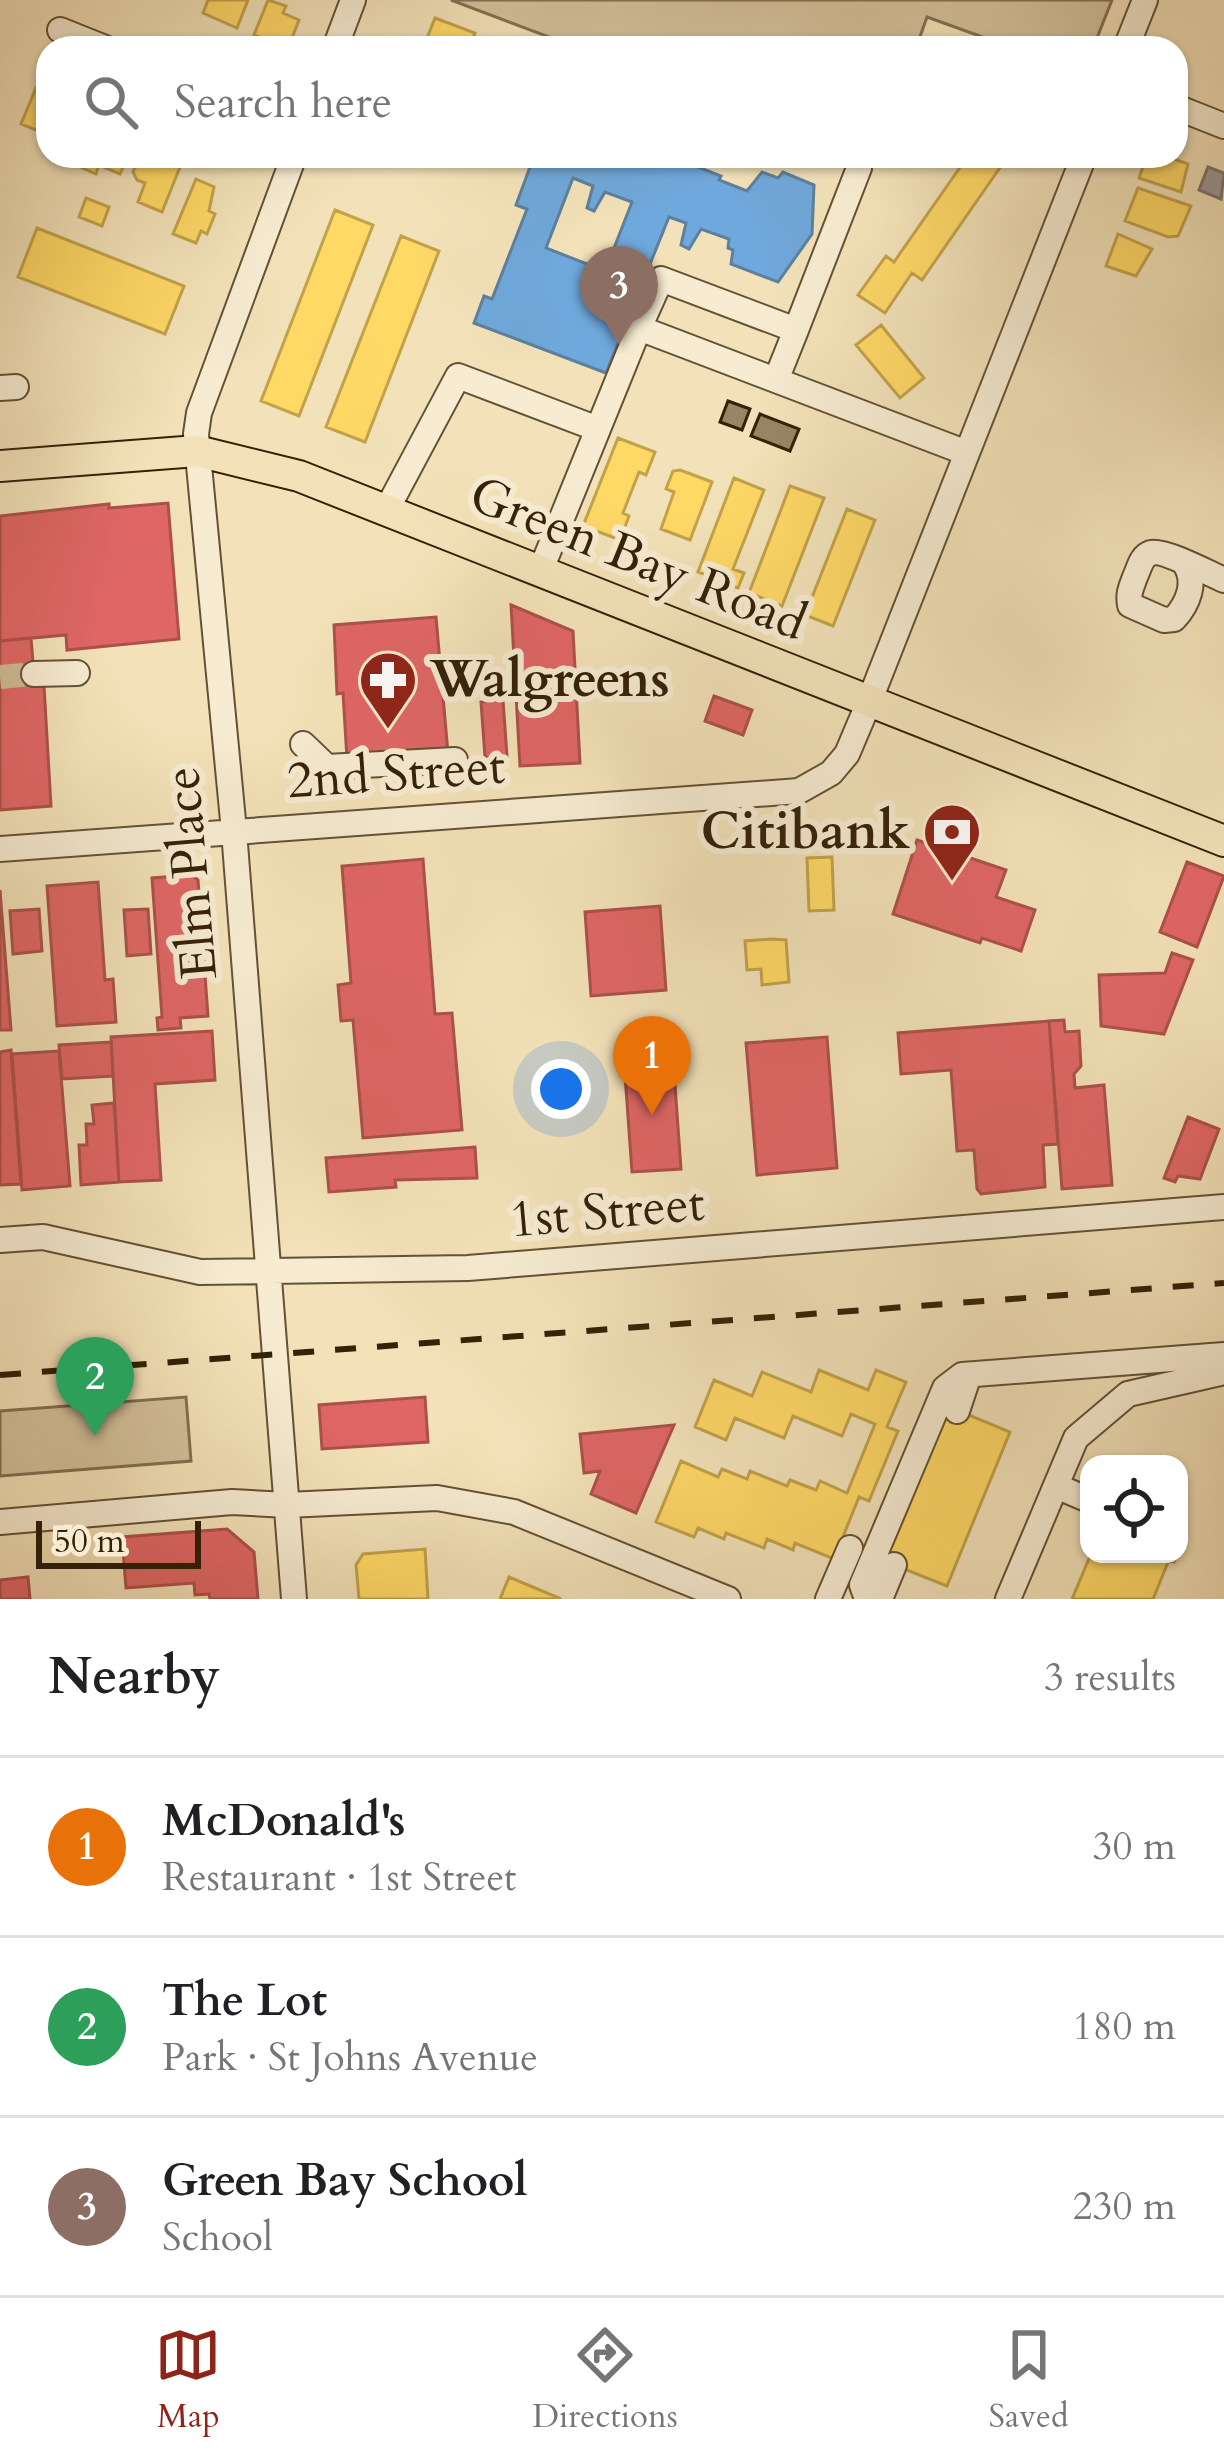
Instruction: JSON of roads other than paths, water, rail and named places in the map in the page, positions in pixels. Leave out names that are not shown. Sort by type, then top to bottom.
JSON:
[{"type":"main road","name":"Green Bay Road","points":[[0,466],[197,451],[299,476],[1224,842]]},
{"type":"street","points":[[339,36],[353,0]]},
{"type":"street","points":[[1131,36],[1145,0]]},
{"type":"street","points":[[60,30],[75,36]]},
{"type":"street","points":[[1188,112],[1224,126]]},
{"type":"street","name":"Elm Place","points":[[290,168],[199,413],[197,451],[234,830],[294,1599]]},
{"type":"street","points":[[776,380],[859,168]]},
{"type":"street","points":[[869,703],[1079,168]]},
{"type":"street","points":[[540,572],[661,279],[796,330]]},
{"type":"street","points":[[639,328],[968,453]]},
{"type":"street","points":[[386,511],[458,376],[598,428]]},
{"type":"street","points":[[1185,564],[1224,580]]},
{"type":"street","points":[[34,674],[76,673]]},
{"type":"street","name":"2nd Street","points":[[0,849],[799,791],[839,764],[869,703]]},
{"type":"street","points":[[303,744],[327,767],[455,760]]},
{"type":"street","name":"1st Street","points":[[0,1240],[43,1237],[200,1272],[468,1268],[1224,1208]]},
{"type":"street","points":[[1126,1364],[1128,1394]]},
{"type":"street","points":[[867,1599],[862,1586],[945,1388],[962,1375],[1126,1364],[1222,1364]]},
{"type":"street","points":[[1008,1599],[1076,1438],[1128,1394],[1222,1364]]},
{"type":"street","points":[[957,1411],[969,1375]]},
{"type":"street","points":[[1056,1486],[1080,1496]]},
{"type":"street","points":[[0,1522],[232,1502],[287,1505],[437,1498],[514,1512],[728,1599]]},
{"type":"street","points":[[828,1599],[850,1548]]},
{"type":"street","points":[[880,1599],[894,1565]]},
{"type":"tunnel","points":[[0,677],[34,674]]},
{"type":"railway","points":[[0,1375],[1224,1283]]},
{"type":"place","name":"Green Bay School","points":[[619,345]]},
{"type":"place","name":"Walgreens","points":[[388,731]]},
{"type":"place","name":"Citibank","points":[[952,883]]},
{"type":"place","name":"McDonald's","points":[[652,1115]]},
{"type":"place","name":"The Lot","points":[[95,1436]]}]
